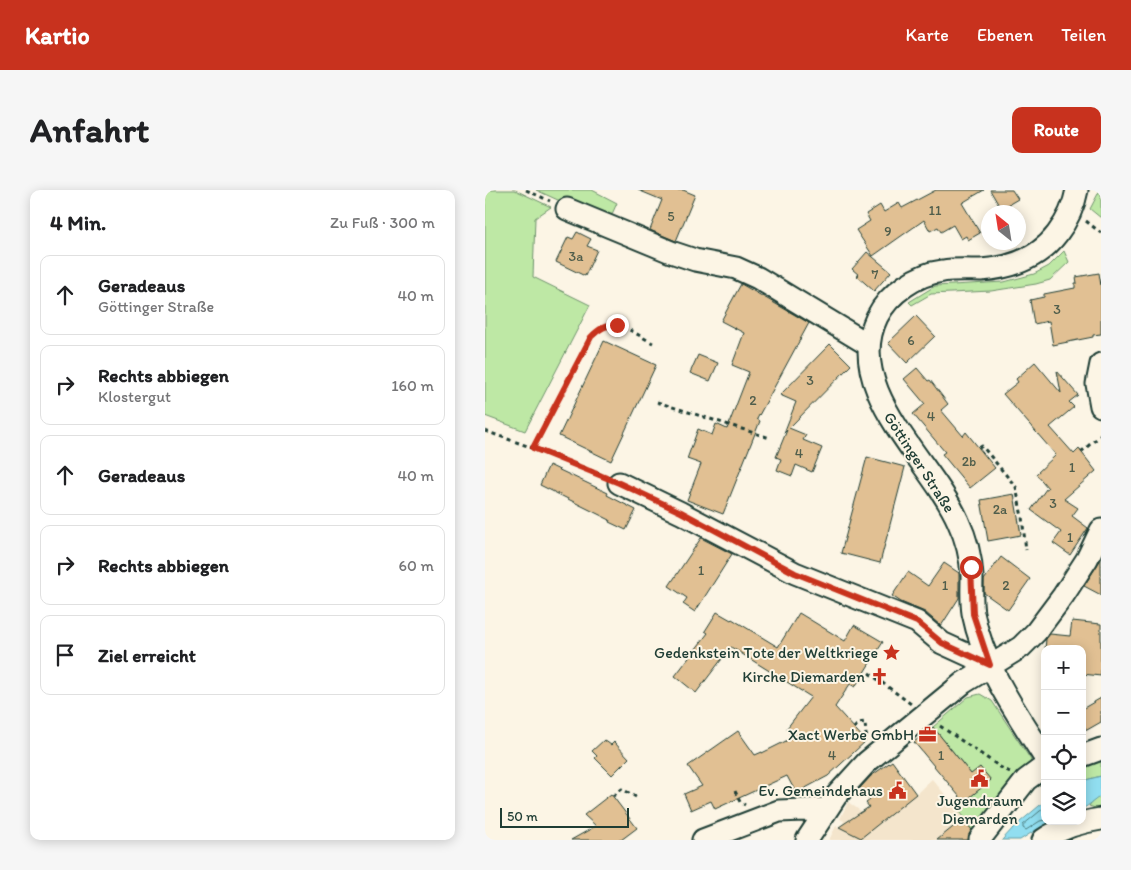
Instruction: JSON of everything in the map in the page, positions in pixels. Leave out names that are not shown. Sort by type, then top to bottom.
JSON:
[{"type":"street","name":"Göttinger Straße","points":[[1041,752],[1000,688],[990,665],[973,614],[971,567],[965,539],[950,504],[885,408],[874,381],[869,345],[878,315],[898,291],[912,281],[928,274],[943,271],[999,267],[1027,259],[1042,251],[1061,230],[1073,208],[1077,190]]},
{"type":"street","points":[[567,209],[671,252],[695,260],[736,268],[758,278],[869,345]]},
{"type":"street","points":[[1101,364],[1097,392],[1101,406]]},
{"type":"street","points":[[619,483],[681,512],[795,573],[917,622],[942,643],[990,665]]},
{"type":"street","points":[[807,840],[852,776],[867,762],[963,683],[1021,647],[1036,632],[1063,596],[1087,559],[1101,530]]},
{"type":"street","points":[[1086,755],[1101,749]]},
{"type":"street","points":[[980,839],[1026,780],[1041,769]]},
{"type":"street","points":[[703,840],[779,811],[827,809]]},
{"type":"street","points":[[1043,840],[1063,829],[1089,819]]},
{"type":"path","points":[[526,190],[567,209]]},
{"type":"path","points":[[533,448],[591,337],[598,330],[608,325],[617,325],[653,343]]},
{"type":"path","points":[[657,402],[770,438]]},
{"type":"path","points":[[485,432],[533,448],[619,483]]},
{"type":"path","points":[[1081,452],[1101,435]]},
{"type":"path","points":[[979,448],[982,446],[1016,487],[1026,550]]},
{"type":"path","points":[[869,673],[954,737],[1001,768],[1026,780]]},
{"type":"path","points":[[854,728],[865,722],[868,738]]},
{"type":"path","points":[[613,796],[622,789],[636,797]]},
{"type":"shaded area","points":[[932,779],[964,817],[937,840],[829,840],[836,826],[841,828],[844,821],[840,819],[848,802],[862,812],[873,825],[916,794]]},
{"type":"green space","points":[[485,190],[515,190],[551,207],[535,218],[533,277],[590,305],[525,431],[485,416]]},
{"type":"green space","points":[[536,190],[592,190],[617,203],[608,223]]},
{"type":"green space","points":[[1101,190],[1101,218],[1090,209]]},
{"type":"green space","points":[[1064,251],[1069,262],[1050,280],[991,291],[931,294],[912,305],[909,302],[935,286],[1004,282],[1034,274],[1049,266]]},
{"type":"green space","points":[[980,694],[992,701],[1031,760],[1027,770],[976,835],[957,808],[990,780],[971,774],[933,727],[968,697]]},
{"type":"green space","points":[[1101,754],[1101,776],[1086,780],[1086,760]]},
{"type":"green space","points":[[1101,796],[1101,810],[1089,806],[1093,800]]},
{"type":"water","points":[[1101,776],[1101,796],[1086,807],[1086,780]]},
{"type":"water","points":[[1041,804],[1041,825],[1049,825],[1042,826],[1020,840],[1002,840],[1014,827]]},
{"type":"building","points":[[638,190],[683,190],[695,195],[676,241],[650,230],[662,200]]},
{"type":"building","points":[[936,190],[984,190],[962,203],[980,233],[968,240],[966,236],[961,239],[953,225],[941,232],[938,227],[930,231],[924,220],[873,256],[856,230],[870,221],[866,214],[880,205],[884,212],[899,203],[902,208]]},
{"type":"building","points":[[990,190],[1012,190],[1018,199],[1008,205],[999,205]]},
{"type":"building","points":[[577,232],[591,239],[587,246],[597,250],[585,276],[556,262],[568,237],[573,239]]},
{"type":"building","points":[[867,252],[891,272],[874,291],[852,269]]},
{"type":"building","points":[[1099,273],[1101,286],[1101,334],[1053,345],[1049,321],[1034,324],[1030,300],[1044,297],[1044,294],[1075,288],[1075,283],[1077,283],[1076,277]]},
{"type":"building","points":[[741,284],[809,323],[757,419],[760,421],[723,514],[687,500],[701,464],[687,459],[698,429],[712,435],[716,424],[727,429],[749,372],[732,365],[744,333],[721,321]]},
{"type":"building","points":[[916,316],[935,336],[907,363],[888,343]]},
{"type":"building","points":[[604,341],[656,365],[611,461],[559,436]]},
{"type":"building","points":[[830,344],[851,365],[789,428],[806,435],[803,440],[822,448],[812,472],[796,465],[792,476],[777,470],[781,459],[776,457],[796,402],[780,395]]},
{"type":"building","points":[[698,355],[718,363],[710,381],[690,373]]},
{"type":"building","points":[[1035,362],[1061,393],[1057,371],[1078,395],[1069,402],[1074,407],[1050,427],[1074,454],[1079,449],[1096,471],[1064,499],[1078,508],[1072,516],[1088,528],[1070,555],[1053,543],[1061,532],[1031,510],[1048,488],[1036,474],[1056,455],[1003,394],[1018,382],[1016,379]]},
{"type":"building","points":[[917,368],[928,381],[930,380],[948,404],[941,410],[963,436],[966,432],[995,468],[970,488],[942,454],[945,452],[913,414],[925,404],[904,379]]},
{"type":"building","points":[[867,457],[905,467],[880,563],[841,553]]},
{"type":"building","points":[[549,465],[608,493],[607,495],[636,510],[626,530],[540,485]]},
{"type":"building","points":[[1014,494],[1021,535],[988,541],[981,500]]},
{"type":"building","points":[[701,538],[732,554],[695,612],[683,604],[687,598],[669,586]]},
{"type":"building","points":[[1001,557],[1030,579],[1008,610],[984,593],[984,580]]},
{"type":"building","points":[[1101,559],[1101,595],[1084,586]]},
{"type":"building","points":[[944,563],[959,573],[959,598],[941,626],[925,612],[892,596],[908,572],[928,586]]},
{"type":"building","points":[[717,612],[778,647],[799,613],[845,641],[854,625],[883,642],[855,687],[850,684],[835,707],[866,741],[828,776],[796,793],[787,776],[715,809],[711,801],[691,810],[684,794],[702,786],[688,766],[738,731],[755,755],[792,738],[787,728],[811,697],[731,647],[696,693],[675,676],[708,633],[705,631]]},
{"type":"building","points":[[1072,621],[1101,624],[1101,676],[1086,674],[1086,645],[1045,645],[1046,639],[1050,634],[1070,636]]},
{"type":"building","points":[[1101,698],[1101,722],[1087,730],[1086,729],[1086,707]]},
{"type":"building","points":[[933,727],[971,774],[980,767],[991,780],[964,802],[914,742]]},
{"type":"building","points":[[604,740],[611,745],[614,742],[629,758],[612,775],[595,758],[597,756],[592,751]]},
{"type":"building","name":"Ev. Gemeindehaus","points":[[892,761],[916,794],[861,838],[839,827],[869,807],[866,803],[870,800],[860,788],[871,776]]},
{"type":"building","points":[[611,794],[637,828],[621,840],[571,840],[596,826],[584,815]]},
{"type":"building","points":[[963,819],[972,830],[968,840],[937,840]]},
{"type":"place","name":"Gedenkstein Tote der Weltkriege","points":[[892,652]]},
{"type":"place","name":"Kirche Diemarden","points":[[879,676]]},
{"type":"place","name":"Xact Werbe GmbH","points":[[928,734]]},
{"type":"place","name":"Jugendraum Diemarden","points":[[980,778]]},
{"type":"place","name":"Ev. Gemeindehaus","points":[[897,790]]},
{"type":"route","points":[[617,325],[608,325],[598,330],[591,337],[533,448],[619,483],[681,512],[795,573],[917,622],[942,643],[990,665],[973,614],[971,567]]}]
